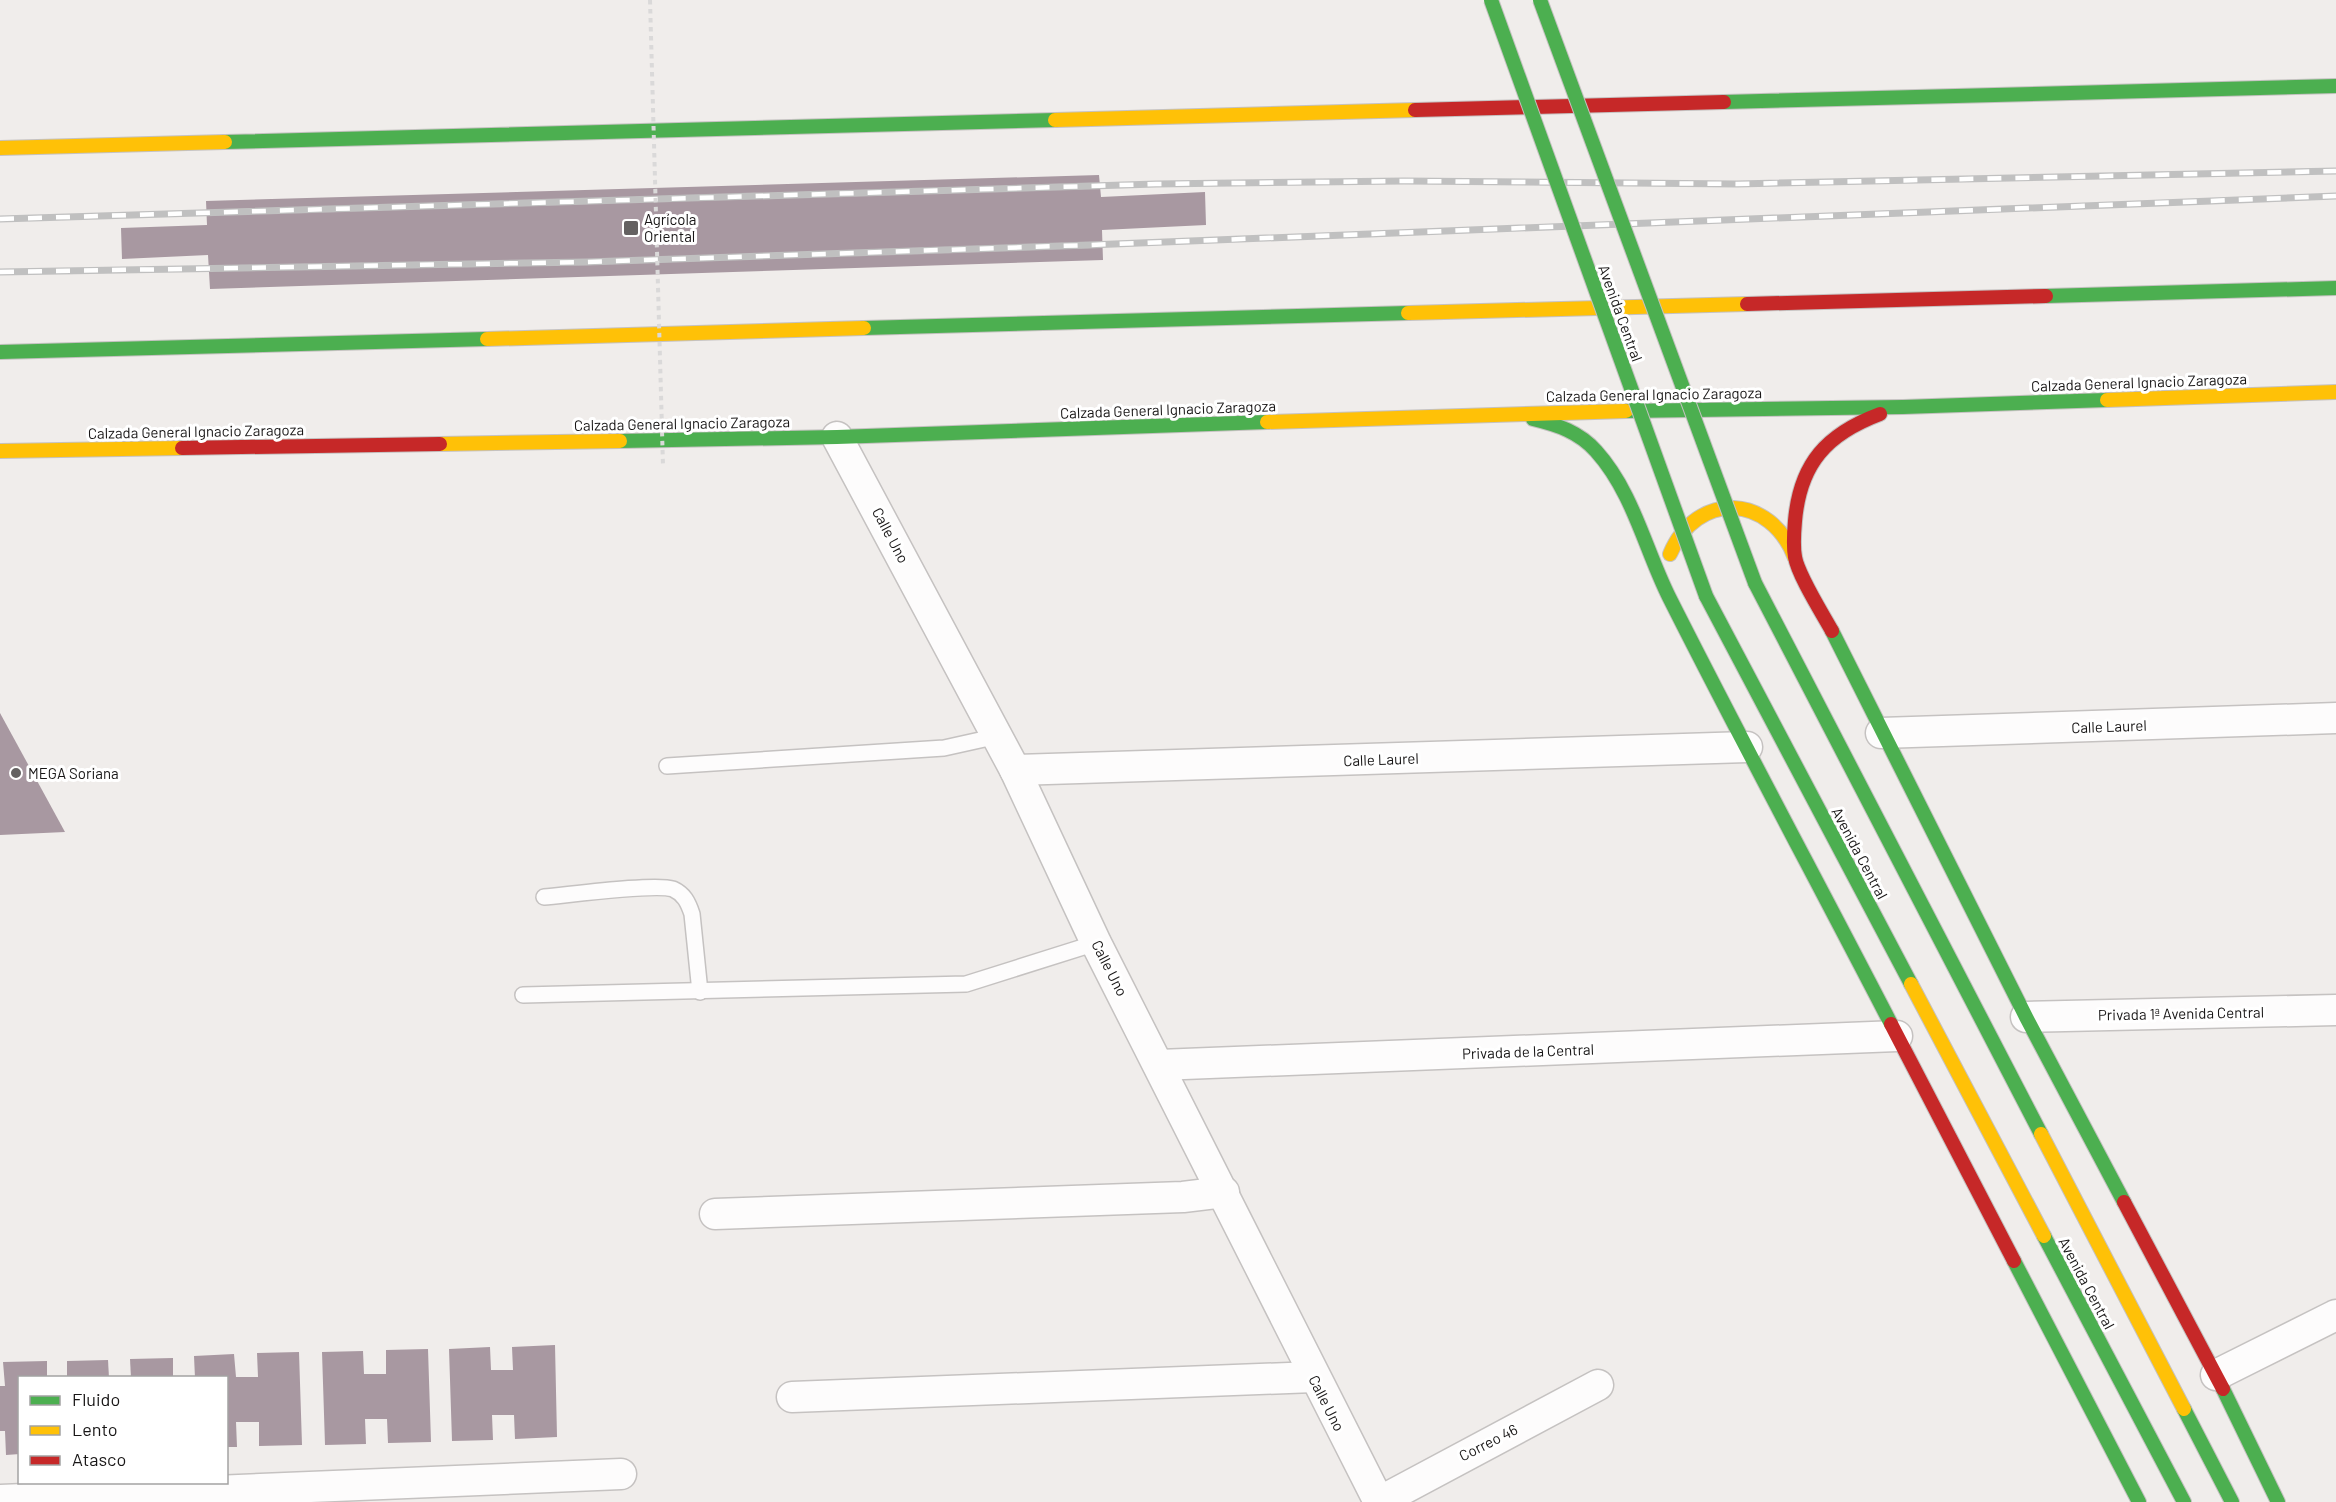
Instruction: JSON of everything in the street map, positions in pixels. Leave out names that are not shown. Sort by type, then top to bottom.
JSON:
[{"type":"main road","name":"Avenida Central","points":[[1491,0],[1707,596],[2184,1502]]},
{"type":"main road","name":"Avenida Central","points":[[1540,0],[1755,583],[2232,1502]]},
{"type":"main road","points":[[0,148],[2336,86]]},
{"type":"main road","points":[[0,352],[2336,288]]},
{"type":"main road","name":"Calzada General Ignacio Zaragoza","points":[[0,451],[837,437],[1509,413],[1903,407],[2336,392]]},
{"type":"main road","points":[[1796,559],[1793,533],[1796,508],[1803,482],[1814,458],[1828,439],[1858,420],[1903,407]]},
{"type":"main road","points":[[1509,413],[1545,422],[1580,436],[1606,462],[1668,594],[2139,1502]]},
{"type":"main road","points":[[1668,594],[1667,568],[1671,550],[1680,533],[1693,520],[1710,511],[1728,507],[1747,508],[1764,515],[1779,527],[1789,542],[1881,733],[2026,1017],[2216,1375],[2278,1502]]},
{"type":"street","name":"Calle Uno","points":[[837,437],[998,736],[1096,942],[1379,1502]]},
{"type":"street","name":"Calle Laurel","points":[[1881,733],[2336,718]]},
{"type":"street","name":"Calle Laurel","points":[[1015,770],[1747,747]]},
{"type":"street","name":"Privada 1ª Avenida Central","points":[[2026,1017],[2336,1010]]},
{"type":"street","name":"Privada de la Central","points":[[1159,1065],[1897,1036]]},
{"type":"street","points":[[715,1214],[1183,1197],[1224,1192]]},
{"type":"street","points":[[2216,1375],[2336,1315]]},
{"type":"street","points":[[792,1397],[1314,1377]]},
{"type":"street","name":"Correo 46","points":[[1379,1502],[1598,1385]]},
{"type":"street","points":[[0,1500],[621,1474]]},
{"type":"lane","points":[[667,765],[944,748],[998,736]]},
{"type":"lane","points":[[544,897],[660,887],[681,894],[688,902],[692,914],[700,992]]},
{"type":"lane","points":[[523,995],[966,984],[1096,942]]},
{"type":"path","points":[[650,0],[663,466]]},
{"type":"building","points":[[1099,175],[1101,197],[1205,192],[1206,225],[1102,230],[1103,260],[210,289],[208,255],[122,259],[121,228],[207,225],[206,201]]},
{"type":"building","name":"MEGA Soriana","points":[[0,713],[65,832],[0,835]]},
{"type":"building","points":[[555,1345],[557,1437],[515,1439],[514,1415],[492,1415],[493,1440],[452,1441],[449,1349],[490,1347],[491,1370],[513,1370],[512,1347]]},
{"type":"building","points":[[428,1349],[431,1442],[388,1443],[387,1419],[365,1419],[366,1444],[325,1445],[322,1352],[363,1351],[364,1374],[386,1374],[386,1350]]},
{"type":"building","points":[[299,1352],[302,1445],[259,1446],[259,1422],[236,1422],[237,1447],[228,1447],[228,1376],[195,1376],[194,1356],[234,1354],[236,1377],[258,1377],[257,1353]]},
{"type":"building","points":[[173,1358],[173,1376],[131,1376],[130,1359]]},
{"type":"building","points":[[108,1360],[109,1376],[67,1376],[67,1361]]},
{"type":"building","points":[[47,1361],[47,1376],[18,1376],[18,1454],[6,1455],[5,1431],[0,1431],[0,1386],[5,1386],[3,1362]]},
{"type":"railway","points":[[0,219],[1156,184],[1404,181],[1737,184],[2336,171]]},
{"type":"railway","points":[[0,272],[587,262],[1089,245],[2336,196]]},
{"type":"traffic: fast","points":[[1491,0],[1706,596]]},
{"type":"traffic: fast","points":[[1540,0],[1755,583]]},
{"type":"traffic: fast","points":[[1724,102],[2336,86]]},
{"type":"traffic: fast","points":[[225,142],[1055,120]]},
{"type":"traffic: fast","points":[[2046,296],[2336,288]]},
{"type":"traffic: fast","points":[[864,328],[1408,313]]},
{"type":"traffic: fast","points":[[0,352],[487,339]]},
{"type":"traffic: fast","points":[[1626,411],[1903,407],[2107,400]]},
{"type":"traffic: fast","points":[[1533,419],[1575,434],[1589,444],[1620,484],[1669,597],[1891,1024]]},
{"type":"traffic: fast","points":[[620,441],[837,437],[1267,422]]},
{"type":"traffic: fast","points":[[1755,583],[2041,1134]]},
{"type":"traffic: fast","points":[[1706,596],[1911,984]]},
{"type":"traffic: fast","points":[[1832,631],[2026,1017],[2124,1202]]},
{"type":"traffic: fast","points":[[2044,1236],[2184,1502]]},
{"type":"traffic: fast","points":[[2014,1261],[2139,1502]]},
{"type":"traffic: fast","points":[[2223,1389],[2278,1502]]},
{"type":"traffic: fast","points":[[2184,1409],[2232,1502]]},
{"type":"traffic: slow","points":[[1055,120],[1415,110]]},
{"type":"traffic: slow","points":[[0,148],[225,142]]},
{"type":"traffic: slow","points":[[1408,313],[1747,304]]},
{"type":"traffic: slow","points":[[487,339],[864,328]]},
{"type":"traffic: slow","points":[[2107,400],[2336,392]]},
{"type":"traffic: slow","points":[[1267,422],[1626,411]]},
{"type":"traffic: slow","points":[[440,444],[620,441]]},
{"type":"traffic: slow","points":[[0,451],[182,448]]},
{"type":"traffic: slow","points":[[1670,554],[1682,533],[1698,519],[1715,510],[1734,508],[1752,512],[1769,521],[1784,537],[1795,558]]},
{"type":"traffic: slow","points":[[1911,984],[2044,1236]]},
{"type":"traffic: slow","points":[[2041,1134],[2184,1409]]},
{"type":"traffic: jam","points":[[1415,110],[1724,102]]},
{"type":"traffic: jam","points":[[1747,304],[2046,296]]},
{"type":"traffic: jam","points":[[1832,631],[1805,584],[1797,565],[1794,534],[1798,501],[1810,467],[1831,441],[1861,422],[1880,414]]},
{"type":"traffic: jam","points":[[182,448],[440,444]]},
{"type":"traffic: jam","points":[[1891,1024],[2014,1261]]},
{"type":"traffic: jam","points":[[2124,1202],[2223,1389]]},
{"type":"place","name":"Agrícola Oriental","points":[[631,228]]},
{"type":"place","name":"MEGA Soriana","points":[[16,773]]}]
